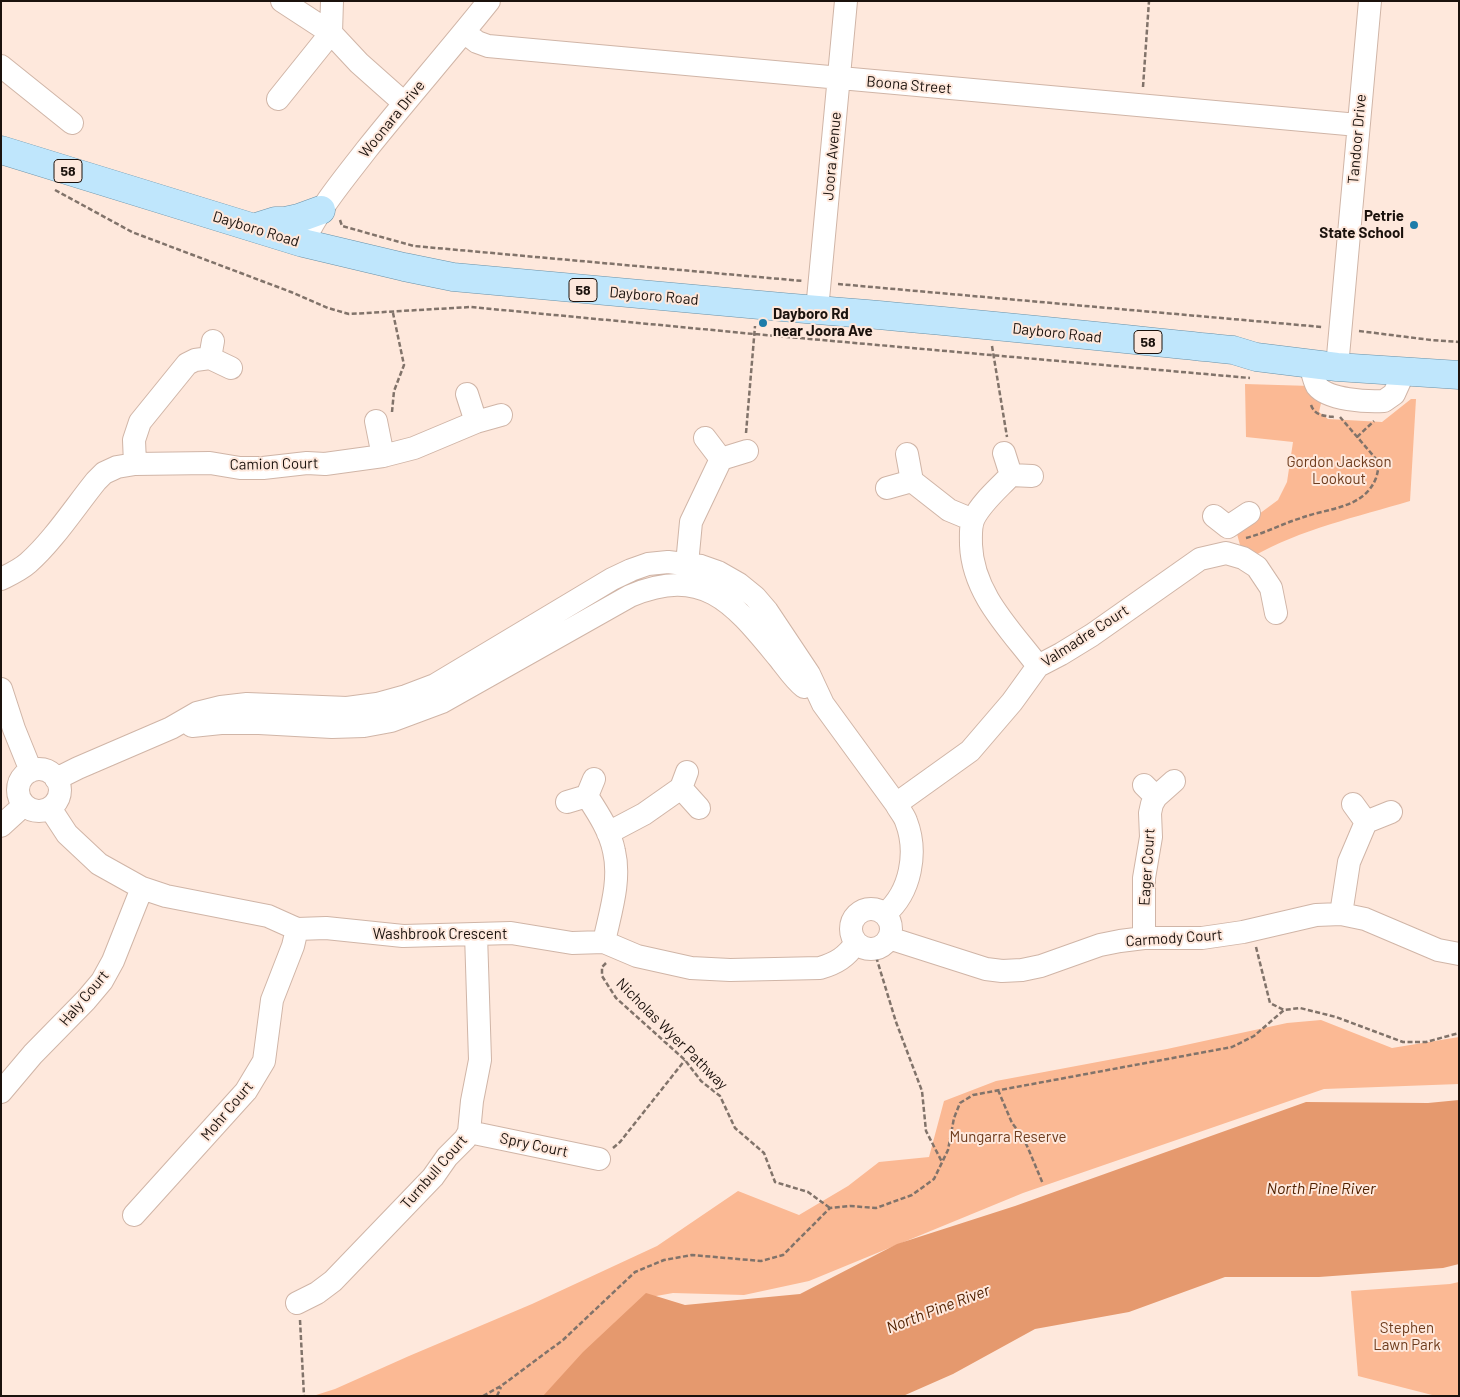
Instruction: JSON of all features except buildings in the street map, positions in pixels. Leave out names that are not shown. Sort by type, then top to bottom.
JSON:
[{"type":"main road","name":"Dayboro Road","points":[[1,150],[253,229],[351,255],[453,277],[1233,350],[1256,357],[1310,363],[1344,349],[1404,372],[1459,375]]},
{"type":"main road","points":[[253,229],[276,221],[299,218],[329,209],[328,218],[330,224],[351,255]]},
{"type":"main road","name":"Dayboro Road","points":[[1233,350],[1256,346],[1459,356]]},
{"type":"street","points":[[282,1],[331,33],[359,63],[404,103]]},
{"type":"street","points":[[278,99],[331,33],[332,1]]},
{"type":"street","name":"Woonara Drive","points":[[303,243],[404,103],[489,1]]},
{"type":"street","name":"Joora Avenue","points":[[817,310],[846,1]]},
{"type":"street","name":"Tandoor Drive","points":[[1344,349],[1358,125],[1370,1]]},
{"type":"street","name":"Boona Street","points":[[464,32],[477,42],[488,46],[1358,125]]},
{"type":"street","points":[[1,66],[72,123]]},
{"type":"street","points":[[135,464],[134,440],[140,422],[187,364],[211,350],[231,368]]},
{"type":"street","points":[[1310,363],[1317,385],[1325,392],[1338,398],[1388,400],[1394,394],[1404,372]]},
{"type":"street","points":[[467,394],[476,422]]},
{"type":"street","name":"Camion Court","points":[[1,579],[28,564],[44,547],[96,480],[117,466],[210,463],[240,468],[263,468],[307,463],[325,464],[379,438],[414,448],[476,422],[501,415]]},
{"type":"street","points":[[706,438],[721,459]]},
{"type":"street","points":[[687,564],[691,522],[721,459],[746,452]]},
{"type":"street","points":[[907,454],[912,481],[949,510],[973,520]]},
{"type":"street","points":[[1016,468],[978,511],[973,520],[970,536],[971,550],[977,579],[982,591],[1038,666]]},
{"type":"street","points":[[887,488],[912,481]]},
{"type":"street","name":"Valmadre Court","points":[[896,804],[970,751],[1012,702],[1038,666],[1092,635],[1192,563],[1208,556],[1224,534],[1249,513]]},
{"type":"street","points":[[1224,534],[1243,558],[1274,575],[1276,613]]},
{"type":"street","points":[[56,779],[171,728],[197,713],[221,707],[247,704],[347,708],[377,704],[406,696],[435,685],[612,579],[631,570],[648,564],[668,562],[687,564],[718,572],[740,584],[767,611],[809,674],[823,704],[906,820],[912,855],[910,870],[898,899],[885,914]]},
{"type":"street","points":[[171,728],[221,723],[356,727],[391,720],[442,702],[630,596],[650,587],[667,585],[704,589],[719,596],[733,606],[746,618],[799,682],[823,704]]},
{"type":"street","points":[[1,689],[31,771]]},
{"type":"street","points":[[31,771],[45,771],[56,779],[59,792],[55,803],[43,811],[36,811],[24,805],[18,793],[18,786],[21,780],[31,771]]},
{"type":"street","points":[[608,834],[644,814],[684,780],[699,808]]},
{"type":"street","name":"Eager Court","points":[[1144,938],[1144,878],[1151,837],[1150,813],[1152,804],[1150,791],[1174,781]]},
{"type":"street","points":[[583,792],[608,834],[614,851],[616,874],[612,946]]},
{"type":"street","points":[[1353,804],[1366,822]]},
{"type":"street","points":[[1,826],[24,805]]},
{"type":"street","name":"Washbrook Crescent","points":[[50,808],[67,834],[99,864],[142,888],[166,896],[268,916],[297,929],[326,928],[402,936],[511,933],[612,946],[650,960],[691,968],[730,970],[820,968],[873,943]]},
{"type":"street","points":[[1341,914],[1349,862],[1366,822],[1391,812]]},
{"type":"street","name":"Haly Court","points":[[1,1092],[33,1054],[102,981],[113,961],[142,888]]},
{"type":"street","points":[[872,908],[885,914],[891,925],[873,943],[850,930],[851,923],[859,912],[865,909],[872,908]]},
{"type":"street","name":"Carmody Court","points":[[873,943],[1002,971],[1031,968],[1100,945],[1144,938],[1202,938],[1243,932],[1316,915],[1341,914],[1364,919],[1438,950],[1459,954]]},
{"type":"street","name":"Mohr Court","points":[[134,1215],[246,1091],[255,1077],[264,1061],[272,1000],[293,946],[297,929]]},
{"type":"street","name":"Turnbull Court","points":[[297,1303],[317,1293],[333,1281],[433,1177],[447,1157],[469,1132],[472,1101],[480,1060],[476,934]]},
{"type":"street","name":"Spry Court","points":[[469,1132],[599,1159]]},
{"type":"path","points":[[1142,106],[1149,1]]},
{"type":"path","points":[[329,209],[342,226],[414,246],[809,282]]},
{"type":"path","points":[[837,284],[1322,327]]},
{"type":"path","points":[[746,452],[744,444],[757,306]]},
{"type":"path","points":[[379,438],[390,430],[394,391],[404,365],[392,312]]},
{"type":"path","points":[[989,326],[1009,448],[1016,468]]},
{"type":"path","points":[[1344,349],[1367,334],[1459,342]]},
{"type":"path","points":[[1224,534],[1258,535],[1308,515],[1346,506],[1363,497],[1375,480],[1378,463],[1374,455],[1340,417]]},
{"type":"path","points":[[1357,436],[1374,420]]},
{"type":"path","points":[[1251,930],[1270,1003],[1284,1010],[1300,1008],[1336,1017],[1403,1042],[1426,1042],[1459,1033]]},
{"type":"path","points":[[873,943],[896,1022],[922,1091],[926,1131],[942,1162]]},
{"type":"path","name":"Nicholas Wyer Pathway","points":[[612,946],[602,967],[602,976],[616,998],[685,1060],[701,1081],[720,1096],[734,1128],[764,1152],[775,1182],[808,1192],[830,1208]]},
{"type":"path","points":[[484,1396],[501,1386],[563,1340],[635,1272],[664,1260],[692,1255],[761,1261],[783,1255],[830,1208],[850,1206],[876,1208],[912,1195],[934,1179],[948,1150],[954,1118],[960,1103],[973,1094],[1232,1047],[1254,1036],[1284,1010]]},
{"type":"path","points":[[599,1159],[620,1142],[685,1060]]},
{"type":"path","points":[[998,1090],[1012,1123],[1028,1148],[1043,1184]]},
{"type":"path","points":[[297,1303],[304,1396]]},
{"type":"path","points":[[497,1396],[501,1386]]},
{"type":"green space","name":"Gordon Jackson Lookout","points":[[1245,384],[1311,386],[1322,399],[1319,412],[1328,419],[1382,422],[1411,399],[1416,399],[1410,501],[1310,531],[1252,557],[1240,545],[1237,534],[1240,528],[1278,500],[1287,482],[1293,442],[1246,437]]},
{"type":"green space","name":"Mungarra Reserve","points":[[1321,1020],[1392,1048],[1459,1037],[1459,1084],[1324,1089],[1023,1193],[809,1281],[744,1295],[673,1293],[645,1298],[549,1396],[313,1396],[335,1389],[532,1304],[657,1246],[738,1191],[799,1215],[848,1186],[879,1162],[929,1157],[944,1101],[996,1081],[1167,1049],[1287,1023]]},
{"type":"green space","name":"Stephen Lawn Park","points":[[1459,1282],[1459,1396],[1436,1396],[1358,1376],[1351,1291]]},
{"type":"water","name":"North Pine River","points":[[1459,1100],[1459,1264],[1443,1268],[1319,1277],[1225,1277],[1129,1312],[1035,1329],[953,1374],[903,1396],[543,1396],[583,1352],[646,1293],[685,1305],[800,1294],[897,1244],[1015,1206],[1306,1102],[1428,1103]]},
{"type":"place","name":"Petrie State School","points":[[1414,225]]},
{"type":"place","name":"Dayboro Rd near Joora Ave","points":[[763,323]]}]
